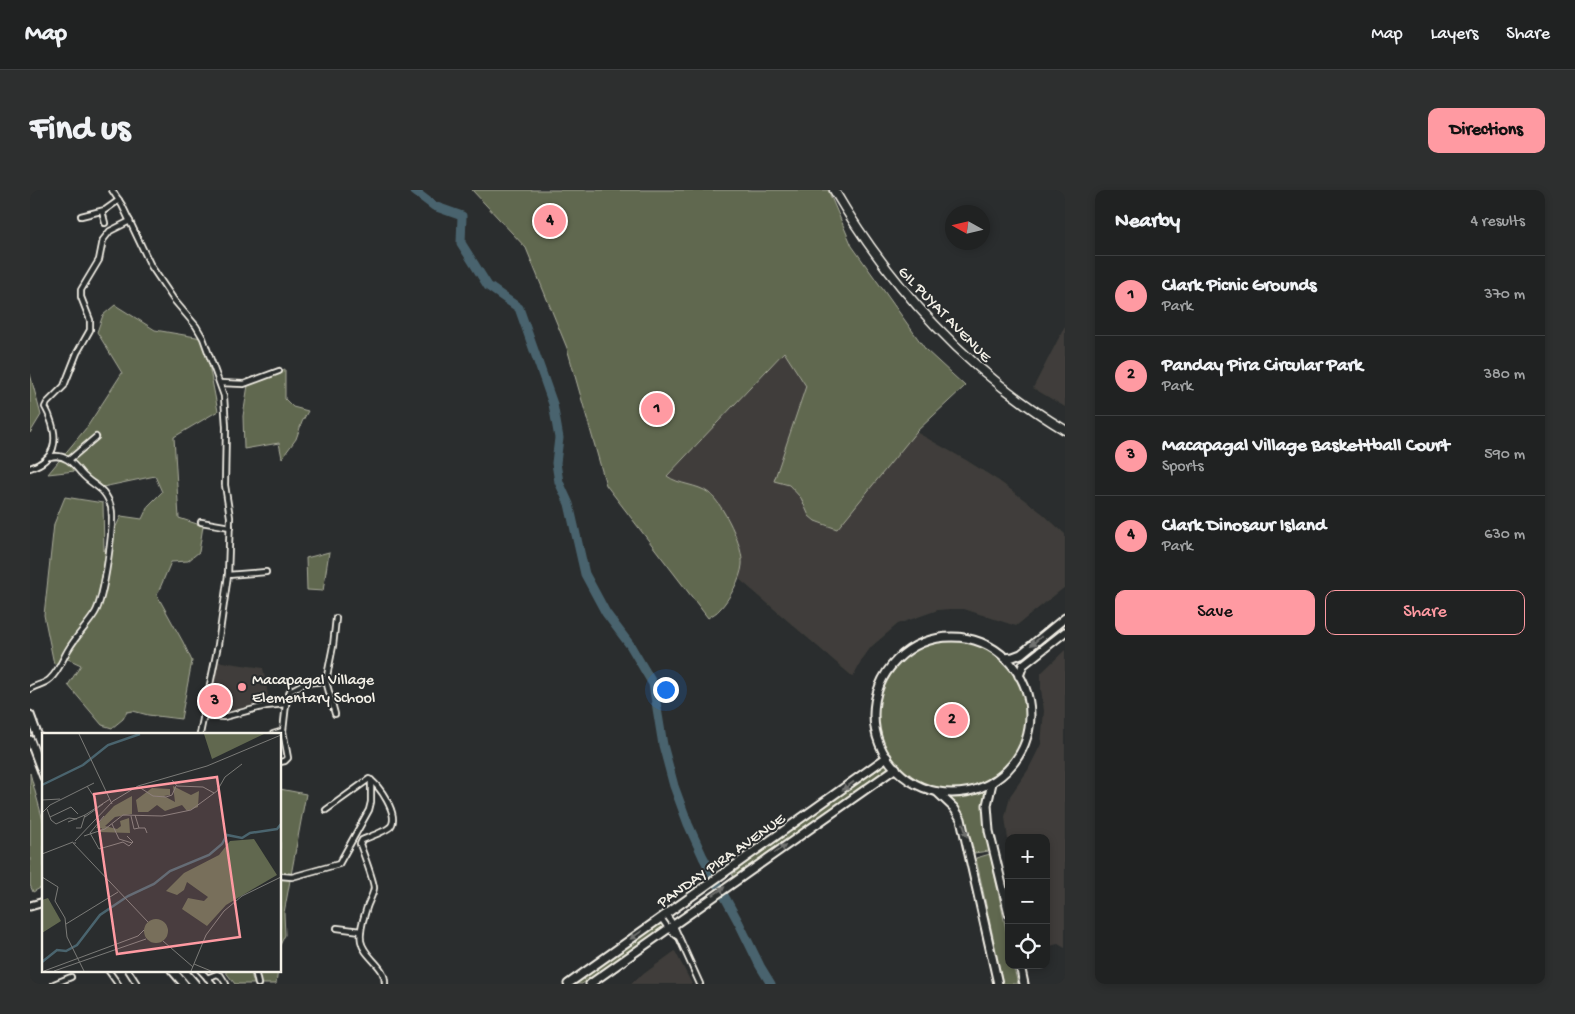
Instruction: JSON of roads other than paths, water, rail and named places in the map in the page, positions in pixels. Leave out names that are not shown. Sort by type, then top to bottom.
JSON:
[{"type":"main road","name":"GIL PUYAT AVENUE","points":[[834,190],[884,268],[951,341],[986,374],[1020,401],[1065,430]]},
{"type":"main road","points":[[1005,658],[1013,658],[1020,654],[1065,618]]},
{"type":"main road","points":[[1019,676],[1023,665],[1065,632]]},
{"type":"main road","points":[[936,792],[966,792],[980,789],[992,783],[1004,774],[1014,762],[1022,749],[1027,735],[1028,705],[1025,690],[1019,676],[1005,658],[993,649],[980,642],[966,638],[936,637],[922,641],[908,650],[896,660],[886,673],[876,699],[874,714],[876,731],[888,758],[896,768],[915,782],[936,792],[954,808],[962,819],[998,984]]},
{"type":"main road","points":[[30,715],[42,748]]},
{"type":"main road","points":[[30,740],[42,772]]},
{"type":"main road","name":"PANDAY PIRA AVENUE","points":[[568,984],[888,758]]},
{"type":"main road","name":"PANDAY PIRA AVENUE","points":[[590,984],[896,768]]},
{"type":"main road","points":[[992,783],[987,805],[987,816],[1005,897]]},
{"type":"main road","points":[[1021,969],[1024,984]]},
{"type":"main road","points":[[174,972],[184,984]]},
{"type":"main road","points":[[185,972],[195,984]]},
{"type":"street","points":[[112,190],[130,221],[151,266],[168,292],[201,334],[224,396],[226,485],[230,527],[228,575],[218,645],[200,733]]},
{"type":"street","points":[[81,216],[102,211],[119,200]]},
{"type":"street","points":[[102,211],[105,223]]},
{"type":"street","points":[[50,457],[53,450],[52,422],[45,407],[46,403],[64,386],[77,353],[90,330],[90,320],[81,297],[81,290],[100,260],[101,246],[106,236],[110,231],[130,221]]},
{"type":"street","points":[[220,383],[244,384],[279,371]]},
{"type":"street","points":[[69,460],[96,437]]},
{"type":"street","points":[[30,468],[56,455],[69,460],[84,476],[103,490],[110,506],[112,531],[108,562],[96,612],[68,650],[54,676],[48,682],[30,689]]},
{"type":"street","points":[[201,522],[230,527]]},
{"type":"street","points":[[228,575],[266,572]]},
{"type":"street","points":[[335,714],[326,681],[336,618]]},
{"type":"street","points":[[281,762],[288,758],[283,731],[286,704],[290,691],[296,686],[326,681]]},
{"type":"street","points":[[203,716],[224,716],[259,707],[286,704]]},
{"type":"street","points":[[276,733],[283,731]]},
{"type":"street","points":[[326,810],[367,779],[371,780],[381,789],[390,809],[392,821],[387,829],[362,840],[360,844],[374,886],[361,931],[363,948],[381,970],[385,977],[385,984]]},
{"type":"street","points":[[281,876],[292,877],[339,864],[369,810],[371,780]]},
{"type":"street","points":[[664,916],[678,937],[700,984]]},
{"type":"street","points":[[338,928],[361,931]]},
{"type":"street","points":[[109,972],[118,984]]},
{"type":"street","points":[[129,972],[137,984]]},
{"type":"street","points":[[202,972],[212,984]]},
{"type":"street","points":[[207,978],[217,974],[221,976],[226,984]]},
{"type":"street","points":[[54,984],[71,977]]},
{"type":"waterway","points":[[413,190],[434,206],[462,216],[461,243],[488,286],[519,308],[553,404],[559,438],[556,463],[559,482],[569,504],[585,574],[606,613],[630,645],[653,684],[663,745],[674,786],[688,824],[703,857],[771,984]]},
{"type":"place","name":"Clark Dinosaur Island","points":[[550,221]]},
{"type":"place","name":"Clark Picnic Grounds","points":[[657,409]]},
{"type":"place","name":"Macapagal Village Elementary School","points":[[242,687]]},
{"type":"place","name":"Macapagal Village Baskettball Court","points":[[215,701]]},
{"type":"place","name":"Panday Pira Circular Park","points":[[952,720]]}]
